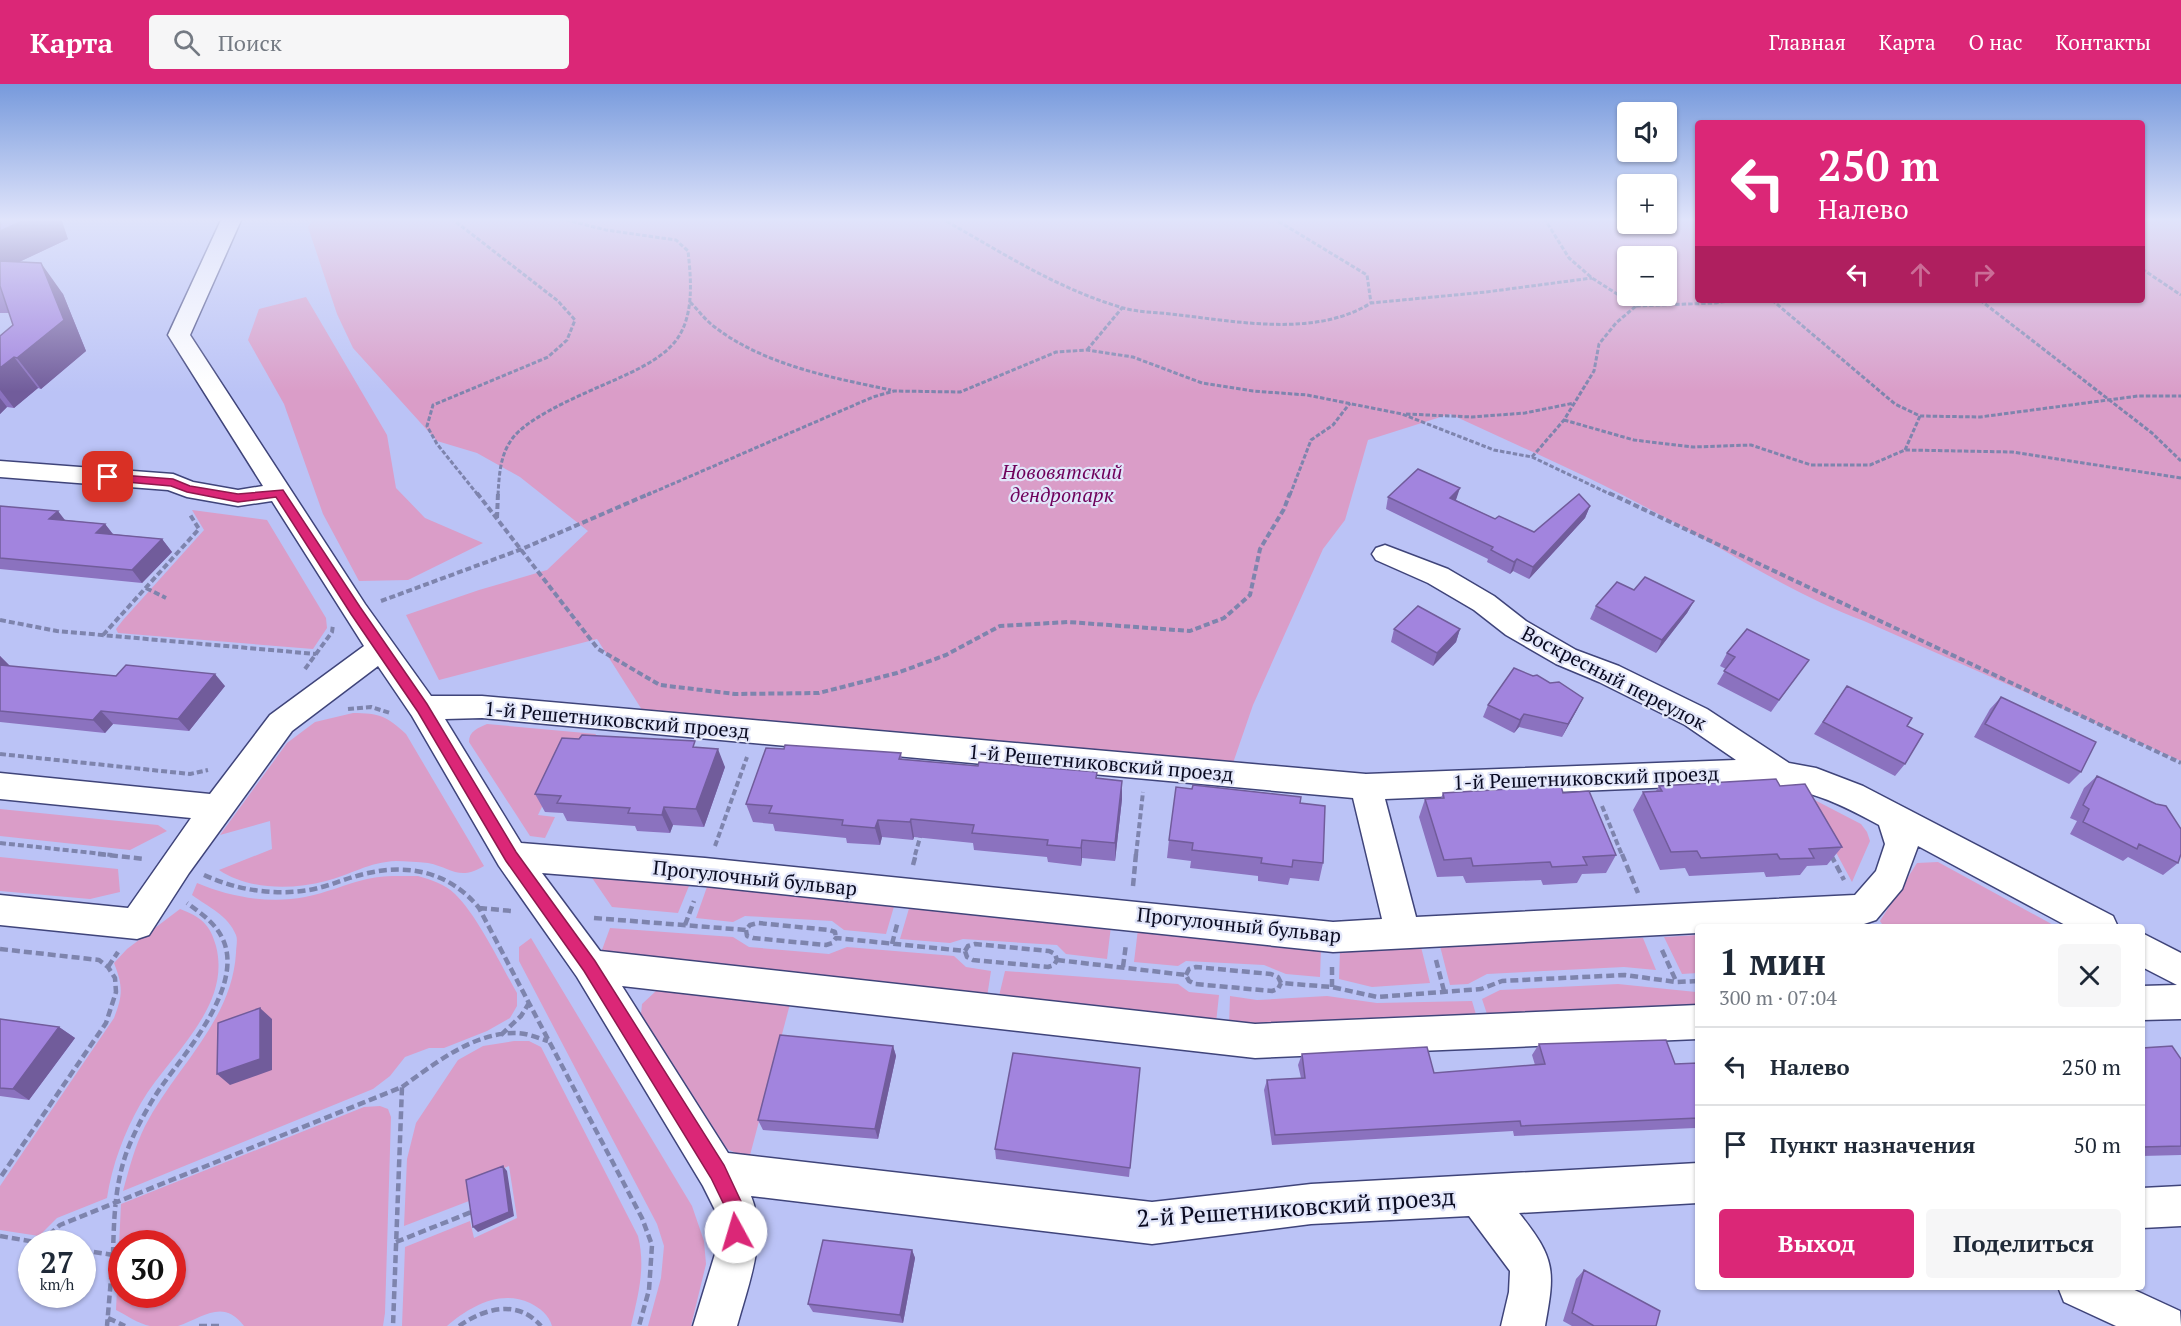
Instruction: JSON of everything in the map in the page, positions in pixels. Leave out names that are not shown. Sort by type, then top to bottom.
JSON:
[{"type":"street","points":[[206,276],[179,335],[279,492],[345,616],[381,648],[408,711],[590,966],[717,1172],[736,1210],[736,1254],[715,1326]]},
{"type":"street","points":[[0,469],[173,482],[187,489],[238,498],[279,492]]},
{"type":"street","name":"Воскресный переулок","points":[[1385,554],[1438,576],[1485,603],[1516,628],[1566,657],[1609,674],[1696,717],[1781,774],[1816,781],[1852,795],[1893,819],[2095,924]]},
{"type":"street","points":[[0,910],[137,924],[177,863],[281,723],[381,648]]},
{"type":"street","name":"1-й Решетниковский проезд","points":[[408,711],[482,707],[1366,787],[1748,772],[1781,774]]},
{"type":"street","points":[[0,786],[217,808]]},
{"type":"street","points":[[1366,787],[1403,934]]},
{"type":"street","name":"Прогулочный бульвар","points":[[511,856],[705,872],[1130,914],[1333,937],[1864,909],[1890,879],[1902,844],[1893,819]]},
{"type":"street","points":[[2145,951],[2181,971]]},
{"type":"street","points":[[590,966],[1255,1041],[1695,1022]]},
{"type":"street","points":[[2145,1003],[2181,1002]]},
{"type":"street","name":"2-й Решетниковский проезд","points":[[717,1172],[1152,1223],[1311,1204],[1695,1183]]},
{"type":"street","points":[[1478,1195],[1524,1254],[1531,1270],[1532,1286],[1522,1326]]},
{"type":"street","points":[[2145,1208],[2181,1206]]},
{"type":"street","points":[[2086,1290],[2165,1326]]},
{"type":"path","points":[[526,276],[558,301],[575,320],[567,340],[548,357],[433,405],[428,413],[427,426],[437,444],[522,549],[598,649],[660,686],[735,694],[819,693],[897,673],[946,655],[1000,626],[1068,622],[1190,631],[1224,618],[1251,595],[1260,549],[1284,509],[1311,440],[1333,425],[1350,403]]},
{"type":"path","points":[[497,518],[501,469],[510,441],[537,418],[576,396],[651,362],[679,338],[690,302],[691,276]]},
{"type":"path","points":[[1040,276],[1122,308],[1286,324],[1338,319],[1355,313],[1371,303],[1486,292],[1592,278]]},
{"type":"path","points":[[1368,276],[1371,303]]},
{"type":"path","points":[[1590,276],[1617,294]]},
{"type":"path","points":[[2153,276],[2181,294]]},
{"type":"path","points":[[690,302],[718,330],[751,349],[843,381],[894,391],[960,392],[1056,352],[1089,348],[1133,357],[1202,383],[1350,403],[1402,414],[1494,450],[1532,457],[2181,763]]},
{"type":"path","points":[[1677,304],[1716,303]]},
{"type":"path","points":[[1776,303],[1895,404],[1920,416],[1980,417],[2109,399],[2181,396]]},
{"type":"path","points":[[1984,303],[2152,433],[2181,461]]},
{"type":"path","points":[[1532,457],[1564,420],[1594,371],[1599,344],[1616,323],[1636,306]]},
{"type":"path","points":[[1089,348],[1122,308]]},
{"type":"path","points":[[302,673],[345,616],[522,549],[873,397],[894,391]]},
{"type":"path","points":[[1402,414],[1472,417],[1525,413],[1575,403]]},
{"type":"path","points":[[1905,450],[1920,416]]},
{"type":"path","points":[[1564,420],[1634,440],[1693,447],[1751,445],[1811,465],[1870,465],[1905,450],[2012,452],[2181,477]]},
{"type":"path","points":[[103,635],[200,529],[183,505]]},
{"type":"path","points":[[146,588],[166,598]]},
{"type":"path","points":[[0,620],[57,631],[316,654]]},
{"type":"path","points":[[340,710],[371,707],[408,711]]},
{"type":"path","points":[[684,925],[757,732]]},
{"type":"path","points":[[0,754],[190,774],[210,770]]},
{"type":"path","points":[[1124,968],[1146,767]]},
{"type":"path","points":[[1590,778],[1676,982]]},
{"type":"path","points":[[892,944],[923,826]]},
{"type":"path","points":[[0,843],[177,863],[231,888],[259,892],[295,892],[335,884],[373,872],[401,870],[427,871],[456,883],[479,908],[642,1218],[652,1245],[649,1290],[639,1326]]},
{"type":"path","points":[[1830,853],[1846,883]]},
{"type":"path","points":[[114,1230],[118,1177],[128,1146],[165,1080],[206,1026],[219,999],[226,975],[228,947],[218,928],[201,910],[181,900],[177,863]]},
{"type":"path","points":[[479,908],[519,912],[513,902]]},
{"type":"path","points":[[554,914],[746,930]]},
{"type":"path","points":[[758,923],[829,930],[835,932],[836,938],[832,944],[815,944],[753,938],[747,936],[746,930],[750,925],[758,923]]},
{"type":"path","points":[[836,938],[965,951]]},
{"type":"path","points":[[965,951],[969,946],[975,944],[1049,951],[1055,954],[1057,960]]},
{"type":"path","points":[[0,949],[99,960],[108,967],[115,978],[116,992],[106,1023],[0,1178]]},
{"type":"path","points":[[965,951],[967,957],[973,960],[1047,967],[1054,965],[1057,960]]},
{"type":"path","points":[[1057,960],[1186,975]]},
{"type":"path","points":[[1186,975],[1189,969],[1196,967],[1271,974],[1278,977],[1281,983]]},
{"type":"path","points":[[1186,975],[1189,981],[1195,984],[1272,991],[1278,989],[1281,983]]},
{"type":"path","points":[[1281,983],[1332,987],[1377,997],[1480,989],[1502,981],[1625,975],[1676,982],[1695,981]]},
{"type":"path","points":[[500,1036],[512,1026],[529,1003]]},
{"type":"path","points":[[55,1230],[60,1225],[402,1087],[430,1066],[459,1050],[489,1038],[515,1033],[549,1041]]},
{"type":"path","points":[[393,1326],[402,1087]]},
{"type":"path","points":[[396,1242],[475,1210]]},
{"type":"path","points":[[0,1236],[18,1239]]},
{"type":"path","points":[[107,1326],[109,1308]]},
{"type":"path","points":[[459,1326],[484,1311],[504,1308],[522,1311],[538,1321],[541,1326]]},
{"type":"path","points":[[108,1318],[125,1326]]},
{"type":"path","points":[[199,1326],[220,1326]]},
{"type":"green space","name":"Нововятский дендропарк","points":[[324,276],[1617,276],[1617,306],[1677,306],[1677,276],[1695,276],[1695,303],[2145,303],[2145,276],[2181,276],[2181,761],[1837,610],[1628,498],[1450,414],[1368,440],[1345,520],[1323,549],[1253,705],[1233,763],[644,713],[597,639],[439,680],[406,615],[547,570],[588,531],[520,477],[477,453],[437,441],[353,348],[337,314]]},
{"type":"green space","points":[[306,297],[387,435],[396,488],[425,518],[483,543],[408,580],[359,581],[323,514],[284,404],[248,340],[259,309]]},
{"type":"green space","points":[[192,510],[267,520],[326,618],[327,628],[313,649],[118,633],[116,629],[123,620],[204,530]]},
{"type":"green space","points":[[353,713],[382,717],[406,734],[484,866],[468,873],[462,873],[428,863],[386,862],[326,881],[285,887],[257,885],[231,877],[219,870],[272,849],[270,821],[220,835],[287,743],[315,722]]},
{"type":"green space","points":[[487,724],[596,734],[586,753],[568,753],[538,815],[555,817],[545,838],[530,836],[469,742],[472,733]]},
{"type":"green space","points":[[1805,795],[1861,824],[1867,832],[1870,841],[1852,882]]},
{"type":"green space","points":[[0,809],[158,825],[167,831],[130,850],[0,836]]},
{"type":"green space","points":[[0,857],[118,869],[120,892],[90,899],[0,891]]},
{"type":"green space","points":[[1938,862],[2052,924],[1882,924],[1880,921],[1917,863]]},
{"type":"green space","points":[[588,872],[691,881],[678,913],[612,907]]},
{"type":"green space","points":[[418,876],[447,888],[472,914],[517,993],[517,1006],[510,1018],[487,1031],[444,1048],[429,1048],[405,1057],[390,1076],[373,1089],[123,1191],[145,1126],[213,1022],[232,978],[236,935],[223,917],[192,895],[197,883],[250,898],[278,900],[313,895],[373,878]]},
{"type":"green space","points":[[708,884],[895,903],[886,934],[844,930],[832,921],[745,916],[733,922],[696,918]]},
{"type":"green space","points":[[910,905],[1111,926],[1107,959],[1066,954],[1057,945],[963,939],[950,943],[900,939]]},
{"type":"green space","points":[[180,909],[204,922],[214,938],[218,969],[215,990],[206,1011],[135,1114],[115,1161],[107,1198],[57,1218],[45,1230],[18,1230],[18,1233],[0,1230],[0,1186],[114,1018],[121,990],[114,963],[127,949]]},
{"type":"green space","points":[[610,928],[733,937],[749,947],[829,954],[847,947],[954,956],[966,967],[991,971],[987,997],[599,958]]},
{"type":"green space","points":[[1138,929],[1321,948],[1320,977],[1286,974],[1264,965],[1186,961],[1178,966],[1134,962]]},
{"type":"green space","points":[[1695,935],[1695,973],[1682,974],[1664,937]]},
{"type":"green space","points":[[531,938],[692,1206],[704,1241],[706,1264],[691,1326],[648,1326],[661,1278],[664,1246],[657,1224],[519,961],[519,947]]},
{"type":"green space","points":[[1643,938],[1656,970],[1624,967],[1487,974],[1468,984],[1450,985],[1440,946]]},
{"type":"green space","points":[[1421,947],[1430,983],[1372,987],[1339,979],[1340,950]]},
{"type":"green space","points":[[1005,971],[1178,984],[1189,992],[1219,995],[1216,1023],[998,1000]]},
{"type":"green space","points":[[1618,984],[1695,992],[1695,1010],[1489,1020],[1482,999],[1500,990]]},
{"type":"green space","points":[[656,991],[790,1004],[749,1159],[727,1149],[641,1014],[642,1004]]},
{"type":"green space","points":[[1230,996],[1257,1000],[1327,996],[1377,1003],[1472,1001],[1477,1018],[1229,1025]]},
{"type":"green space","points":[[529,1041],[541,1047],[638,1236],[641,1270],[631,1326],[552,1326],[546,1315],[537,1307],[519,1299],[507,1298],[485,1302],[465,1312],[447,1326],[402,1326],[405,1247],[470,1221],[474,1238],[517,1218],[509,1166],[467,1183],[469,1201],[404,1226],[407,1159],[416,1123],[458,1060],[483,1046]]},
{"type":"green space","points":[[380,1106],[388,1109],[391,1117],[383,1326],[244,1326],[228,1313],[220,1312],[212,1312],[178,1326],[150,1326],[137,1321],[116,1308],[186,1308],[186,1230],[120,1230],[121,1204],[364,1107]]},
{"type":"building","points":[[0,276],[46,276],[64,320],[17,358],[14,357],[0,368],[0,336],[13,325],[0,286]]},
{"type":"building","points":[[1418,469],[1460,488],[1450,498],[1495,519],[1499,516],[1534,532],[1579,494],[1590,506],[1533,567],[1517,559],[1514,562],[1491,550],[1493,547],[1388,497]]},
{"type":"building","points":[[0,506],[58,511],[49,519],[105,524],[96,533],[162,539],[132,570],[0,558]]},
{"type":"building","points":[[1645,577],[1694,601],[1662,640],[1596,606],[1617,582],[1634,590]]},
{"type":"building","points":[[1418,606],[1460,629],[1437,653],[1394,629]]},
{"type":"building","points":[[1747,629],[1809,660],[1779,700],[1724,671],[1735,657],[1727,653]]},
{"type":"building","points":[[0,665],[116,676],[126,665],[215,674],[178,719],[101,711],[93,720],[0,711]]},
{"type":"building","points":[[1514,668],[1533,676],[1537,675],[1550,683],[1559,682],[1583,698],[1568,724],[1524,714],[1520,720],[1488,705]]},
{"type":"building","points":[[1847,686],[1912,718],[1907,726],[1923,734],[1905,764],[1823,722]]},
{"type":"building","points":[[2001,697],[2096,742],[2081,772],[1985,724]]},
{"type":"building","points":[[582,735],[695,741],[693,747],[718,749],[696,809],[664,807],[662,815],[628,813],[630,808],[557,803],[561,796],[535,794],[562,738],[579,739]]},
{"type":"building","points":[[785,745],[901,753],[899,759],[978,766],[979,762],[1097,772],[1096,778],[1122,781],[1115,843],[1082,840],[1081,848],[1047,845],[1048,840],[972,833],[974,825],[911,819],[910,822],[878,820],[875,828],[842,825],[843,820],[769,813],[772,806],[746,804],[766,748],[784,749]]},
{"type":"building","points":[[2097,776],[2156,804],[2166,806],[2181,829],[2181,854],[2178,863],[2139,844],[2137,849],[2083,822],[2089,809],[2083,805]]},
{"type":"building","points":[[1776,779],[1780,786],[1805,784],[1842,847],[1809,849],[1814,858],[1780,859],[1777,854],[1701,858],[1697,851],[1671,852],[1643,792],[1662,791],[1659,786]]},
{"type":"building","points":[[1193,785],[1301,797],[1300,803],[1325,806],[1323,863],[1293,860],[1292,867],[1261,863],[1262,858],[1192,850],[1193,843],[1169,840],[1176,787],[1192,789]]},
{"type":"building","points":[[1561,786],[1563,793],[1589,791],[1616,855],[1583,857],[1587,865],[1552,867],[1550,862],[1473,866],[1471,858],[1444,860],[1425,799],[1444,798],[1443,793]]},
{"type":"building","points":[[260,1008],[260,1059],[217,1074],[218,1023]]},
{"type":"building","points":[[0,1019],[59,1027],[13,1089],[0,1088]]},
{"type":"building","points":[[780,1035],[893,1046],[875,1129],[758,1120]]},
{"type":"building","points":[[1666,1040],[1675,1064],[1695,1063],[1695,1118],[1521,1126],[1520,1121],[1275,1135],[1267,1080],[1305,1078],[1302,1054],[1427,1047],[1434,1073],[1545,1064],[1539,1044]]},
{"type":"building","points":[[2172,1046],[2181,1059],[2181,1146],[2145,1147],[2145,1048]]},
{"type":"building","points":[[1013,1053],[1140,1068],[1130,1168],[995,1149]]},
{"type":"building","points":[[503,1166],[509,1212],[473,1227],[466,1180]]},
{"type":"building","points":[[823,1240],[912,1250],[900,1315],[808,1304]]},
{"type":"building","points":[[1584,1270],[1660,1311],[1656,1326],[1594,1326],[1572,1313]]},
{"type":"route","points":[[108,477],[173,482],[187,489],[238,498],[279,492],[355,611],[423,708],[511,856],[590,966],[717,1172],[736,1210],[736,1232]]}]
